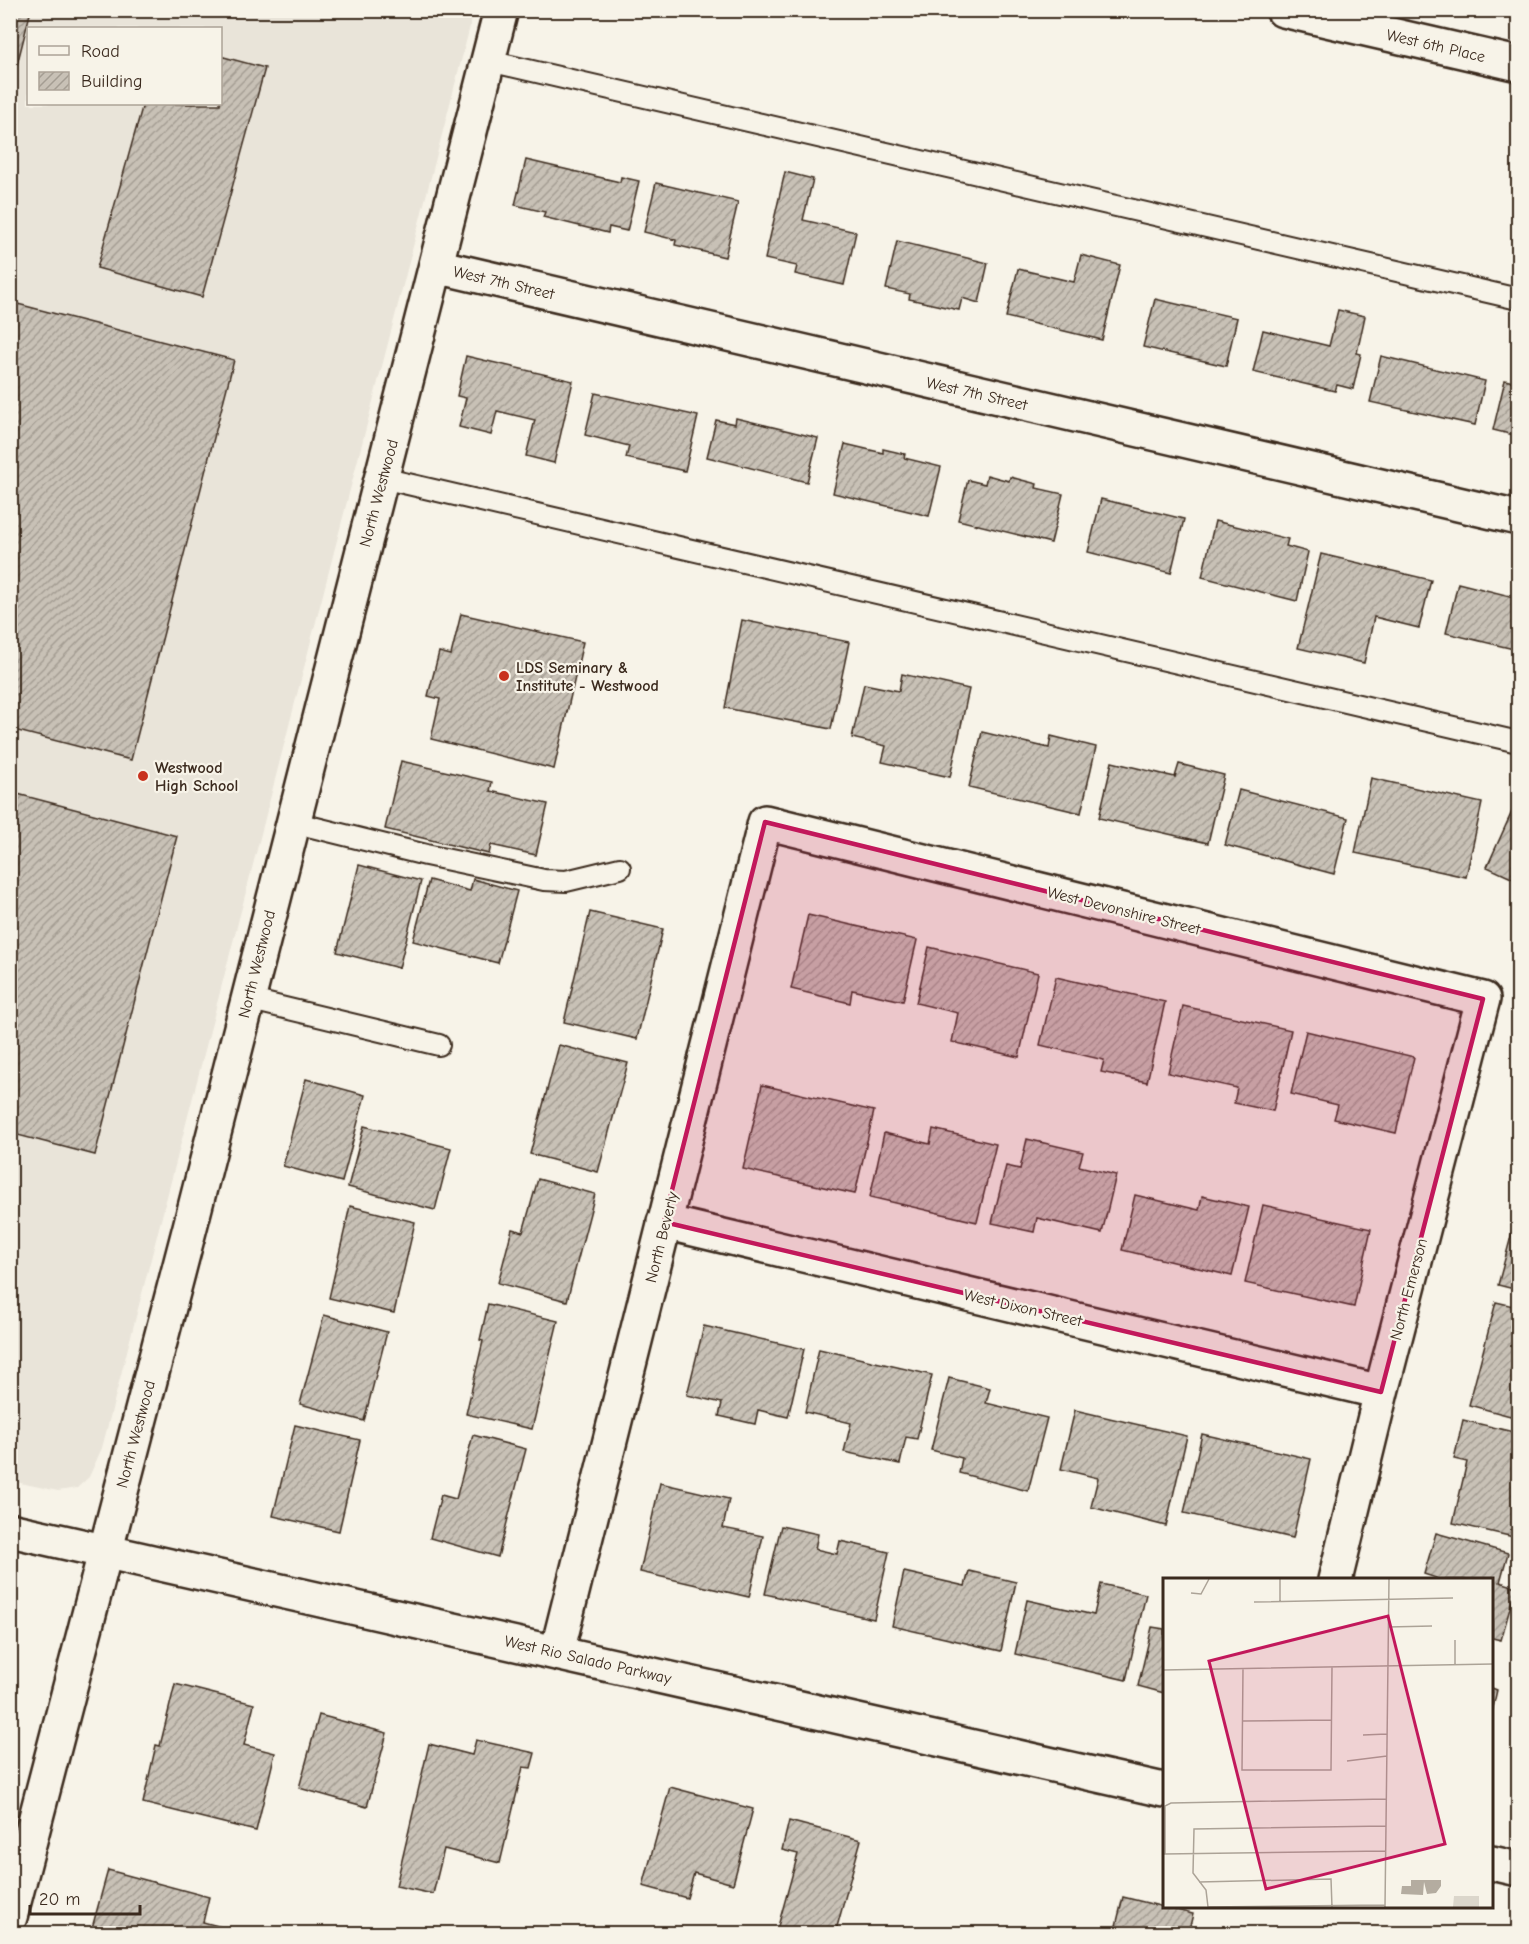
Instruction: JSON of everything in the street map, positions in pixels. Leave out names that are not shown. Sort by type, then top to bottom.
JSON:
[{"type":"street","name":"North Westwood","points":[[10,1917],[17,1863],[105,1550],[501,10]]},
{"type":"street","name":"West 6th Place","points":[[1283,10],[1518,64]]},
{"type":"street","name":"West 7th Street","points":[[436,266],[1518,518]]},
{"type":"street","name":"West Devonshire Street","points":[[765,822],[1483,999]]},
{"type":"street","name":"North Beverly","points":[[557,1652],[765,822]]},
{"type":"street","name":"North Emerson","points":[[1335,1578],[1381,1392],[1483,999]]},
{"type":"street","name":"West Dixon Street","points":[[664,1222],[1381,1392]]},
{"type":"street","name":"West Rio Salado Parkway","points":[[10,1530],[1163,1790]]},
{"type":"street","points":[[1493,1863],[1518,1869]]},
{"type":"lane","points":[[489,61],[1518,299]]},
{"type":"lane","points":[[382,478],[1518,742]]},
{"type":"lane","points":[[292,822],[426,855],[544,880],[566,881],[620,868]]},
{"type":"lane","points":[[247,999],[439,1045]]},
{"type":"highlighted area","points":[[765,822],[1483,999],[1381,1392],[664,1222]]},
{"type":"shaded area","name":"Westwood High School","points":[[11,11],[474,11],[102,1448],[89,1477],[77,1488],[58,1491],[11,1481]]},
{"type":"building","points":[[10,10],[31,10],[10,92]]},
{"type":"building","points":[[222,57],[265,68],[202,297],[97,268],[143,105],[222,105]]},
{"type":"building","points":[[526,160],[620,182],[621,177],[639,181],[627,231],[609,227],[608,233],[543,217],[545,212],[515,205]]},
{"type":"building","points":[[785,172],[813,179],[803,220],[856,232],[844,285],[795,274],[797,266],[765,259]]},
{"type":"building","points":[[656,183],[738,202],[725,257],[675,245],[676,240],[644,232]]},
{"type":"building","points":[[897,241],[988,263],[979,303],[962,298],[959,310],[909,299],[910,294],[886,289]]},
{"type":"building","points":[[1081,255],[1120,265],[1102,340],[1006,317],[1018,269],[1074,282]]},
{"type":"building","points":[[1155,299],[1237,318],[1226,366],[1143,347]]},
{"type":"building","points":[[10,302],[234,360],[131,760],[10,729]]},
{"type":"building","points":[[1338,310],[1365,316],[1357,353],[1361,354],[1353,389],[1337,385],[1335,391],[1253,372],[1263,330],[1329,346]]},
{"type":"building","points":[[466,356],[573,381],[554,463],[526,456],[535,420],[497,411],[491,435],[459,427],[466,398],[457,396]]},
{"type":"building","points":[[1381,356],[1485,381],[1475,425],[1370,402]]},
{"type":"building","points":[[1505,380],[1518,383],[1518,436],[1493,430]]},
{"type":"building","points":[[595,393],[698,416],[685,471],[626,458],[629,446],[585,435]]},
{"type":"building","points":[[736,418],[818,438],[807,482],[707,457],[716,420],[735,424]]},
{"type":"building","points":[[845,444],[883,453],[883,449],[905,454],[904,458],[941,467],[929,516],[833,493]]},
{"type":"building","points":[[987,475],[1009,481],[1010,477],[1037,484],[1036,488],[1063,494],[1051,543],[958,520],[968,480],[985,484]]},
{"type":"building","points":[[1101,499],[1184,519],[1171,573],[1088,552]]},
{"type":"building","points":[[1215,521],[1288,539],[1286,546],[1308,552],[1297,601],[1202,577]]},
{"type":"building","points":[[1321,554],[1431,580],[1419,628],[1374,617],[1364,663],[1298,648]]},
{"type":"building","points":[[1458,583],[1518,598],[1518,650],[1446,633]]},
{"type":"building","name":"LDS Seminary & Institute - Westwood","points":[[461,614],[583,642],[554,769],[431,739],[440,699],[428,696],[439,652],[451,655]]},
{"type":"building","points":[[742,620],[849,642],[831,729],[725,708]]},
{"type":"building","points":[[902,674],[969,689],[950,777],[882,762],[886,746],[852,738],[864,684],[899,691]]},
{"type":"building","points":[[982,732],[1049,748],[1051,736],[1096,747],[1081,813],[969,787]]},
{"type":"building","points":[[401,761],[492,782],[490,791],[548,804],[536,855],[491,845],[489,854],[385,829]]},
{"type":"building","points":[[1112,762],[1175,777],[1179,764],[1224,775],[1208,843],[1099,818]]},
{"type":"building","points":[[1371,778],[1482,803],[1466,877],[1355,853]]},
{"type":"building","points":[[1239,790],[1348,818],[1334,874],[1225,845]]},
{"type":"building","points":[[10,792],[177,836],[95,1155],[10,1133]]},
{"type":"building","points":[[1515,805],[1518,806],[1518,881],[1487,867]]},
{"type":"building","points":[[359,865],[421,881],[399,968],[337,952]]},
{"type":"building","points":[[473,879],[517,891],[498,963],[413,941],[429,880],[470,891]]},
{"type":"building","points":[[590,912],[663,929],[637,1039],[564,1022]]},
{"type":"building","points":[[808,915],[917,940],[903,1001],[852,990],[850,1003],[791,989]]},
{"type":"building","points":[[929,947],[1038,973],[1019,1057],[952,1042],[958,1013],[916,1003]]},
{"type":"building","points":[[1056,977],[1165,1002],[1147,1082],[1101,1072],[1104,1060],[1040,1045]]},
{"type":"building","points":[[1183,1006],[1291,1030],[1273,1111],[1234,1103],[1237,1088],[1168,1073]]},
{"type":"building","points":[[1306,1031],[1414,1057],[1396,1133],[1334,1119],[1338,1105],[1291,1094]]},
{"type":"building","points":[[559,1045],[628,1063],[598,1172],[530,1154]]},
{"type":"building","points":[[306,1079],[365,1095],[342,1182],[283,1166]]},
{"type":"building","points":[[762,1085],[874,1111],[855,1194],[743,1169]]},
{"type":"building","points":[[364,1126],[451,1148],[435,1210],[348,1187]]},
{"type":"building","points":[[933,1129],[996,1144],[977,1222],[870,1197],[884,1133],[930,1144]]},
{"type":"building","points":[[1027,1139],[1083,1152],[1079,1166],[1116,1175],[1102,1233],[1037,1218],[1034,1232],[992,1223],[1006,1166],[1020,1169]]},
{"type":"building","points":[[538,1179],[595,1194],[567,1301],[498,1283],[512,1229],[523,1232]]},
{"type":"building","points":[[1135,1195],[1199,1210],[1202,1196],[1249,1207],[1232,1276],[1122,1250]]},
{"type":"building","points":[[1263,1205],[1371,1229],[1354,1307],[1245,1283]]},
{"type":"building","points":[[350,1206],[415,1222],[394,1313],[329,1298]]},
{"type":"building","points":[[1518,1210],[1518,1290],[1498,1285]]},
{"type":"building","points":[[1496,1302],[1518,1307],[1518,1418],[1469,1405]]},
{"type":"building","points":[[488,1304],[558,1321],[532,1429],[466,1414],[483,1341],[480,1340]]},
{"type":"building","points":[[324,1315],[387,1332],[364,1421],[300,1404]]},
{"type":"building","points":[[704,1326],[804,1349],[788,1417],[758,1410],[755,1424],[719,1416],[722,1403],[687,1395]]},
{"type":"building","points":[[819,1349],[932,1375],[917,1439],[906,1437],[900,1464],[844,1452],[851,1423],[805,1412]]},
{"type":"building","points":[[949,1378],[990,1388],[986,1403],[1047,1418],[1028,1491],[959,1473],[962,1458],[931,1450]]},
{"type":"building","points":[[1075,1410],[1187,1436],[1166,1526],[1091,1507],[1098,1478],[1061,1469]]},
{"type":"building","points":[[1463,1420],[1518,1433],[1518,1538],[1453,1523],[1467,1462],[1454,1459]]},
{"type":"building","points":[[295,1425],[360,1440],[339,1531],[273,1516]]},
{"type":"building","points":[[1202,1434],[1311,1459],[1293,1538],[1184,1513]]},
{"type":"building","points":[[473,1435],[526,1449],[498,1557],[430,1538],[441,1495],[456,1499]]},
{"type":"building","points":[[660,1483],[729,1499],[723,1528],[763,1536],[749,1597],[640,1572]]},
{"type":"building","points":[[781,1526],[818,1534],[815,1549],[837,1554],[840,1541],[889,1552],[874,1619],[765,1594]]},
{"type":"building","points":[[1436,1533],[1508,1553],[1500,1582],[1516,1587],[1501,1640],[1493,1638],[1493,1578],[1436,1578],[1424,1574]]},
{"type":"building","points":[[969,1571],[1016,1582],[1001,1651],[892,1626],[904,1572],[965,1586]]},
{"type":"building","points":[[1101,1584],[1146,1594],[1126,1680],[1015,1654],[1027,1600],[1094,1615]]},
{"type":"building","points":[[1152,1627],[1163,1629],[1163,1693],[1138,1686]]},
{"type":"building","points":[[175,1684],[254,1704],[244,1745],[275,1753],[256,1831],[143,1803],[156,1745],[160,1746]]},
{"type":"building","points":[[1493,1688],[1497,1690],[1493,1708]]},
{"type":"building","points":[[319,1715],[387,1733],[367,1807],[299,1788]]},
{"type":"building","points":[[476,1740],[535,1753],[531,1768],[523,1767],[500,1863],[444,1849],[433,1894],[396,1886],[429,1744],[472,1755]]},
{"type":"building","points":[[670,1787],[753,1809],[733,1884],[694,1873],[687,1898],[643,1886]]},
{"type":"building","points":[[789,1821],[861,1840],[835,1934],[789,1934],[777,1930],[798,1854],[782,1850]]},
{"type":"building","points":[[108,1870],[209,1897],[203,1922],[222,1927],[221,1934],[114,1934],[92,1928]]},
{"type":"building","points":[[1123,1897],[1193,1914],[1188,1934],[1114,1934]]},
{"type":"place","name":"LDS Seminary & Institute - Westwood","points":[[504,676]]},
{"type":"place","name":"Westwood High School","points":[[143,776]]}]
